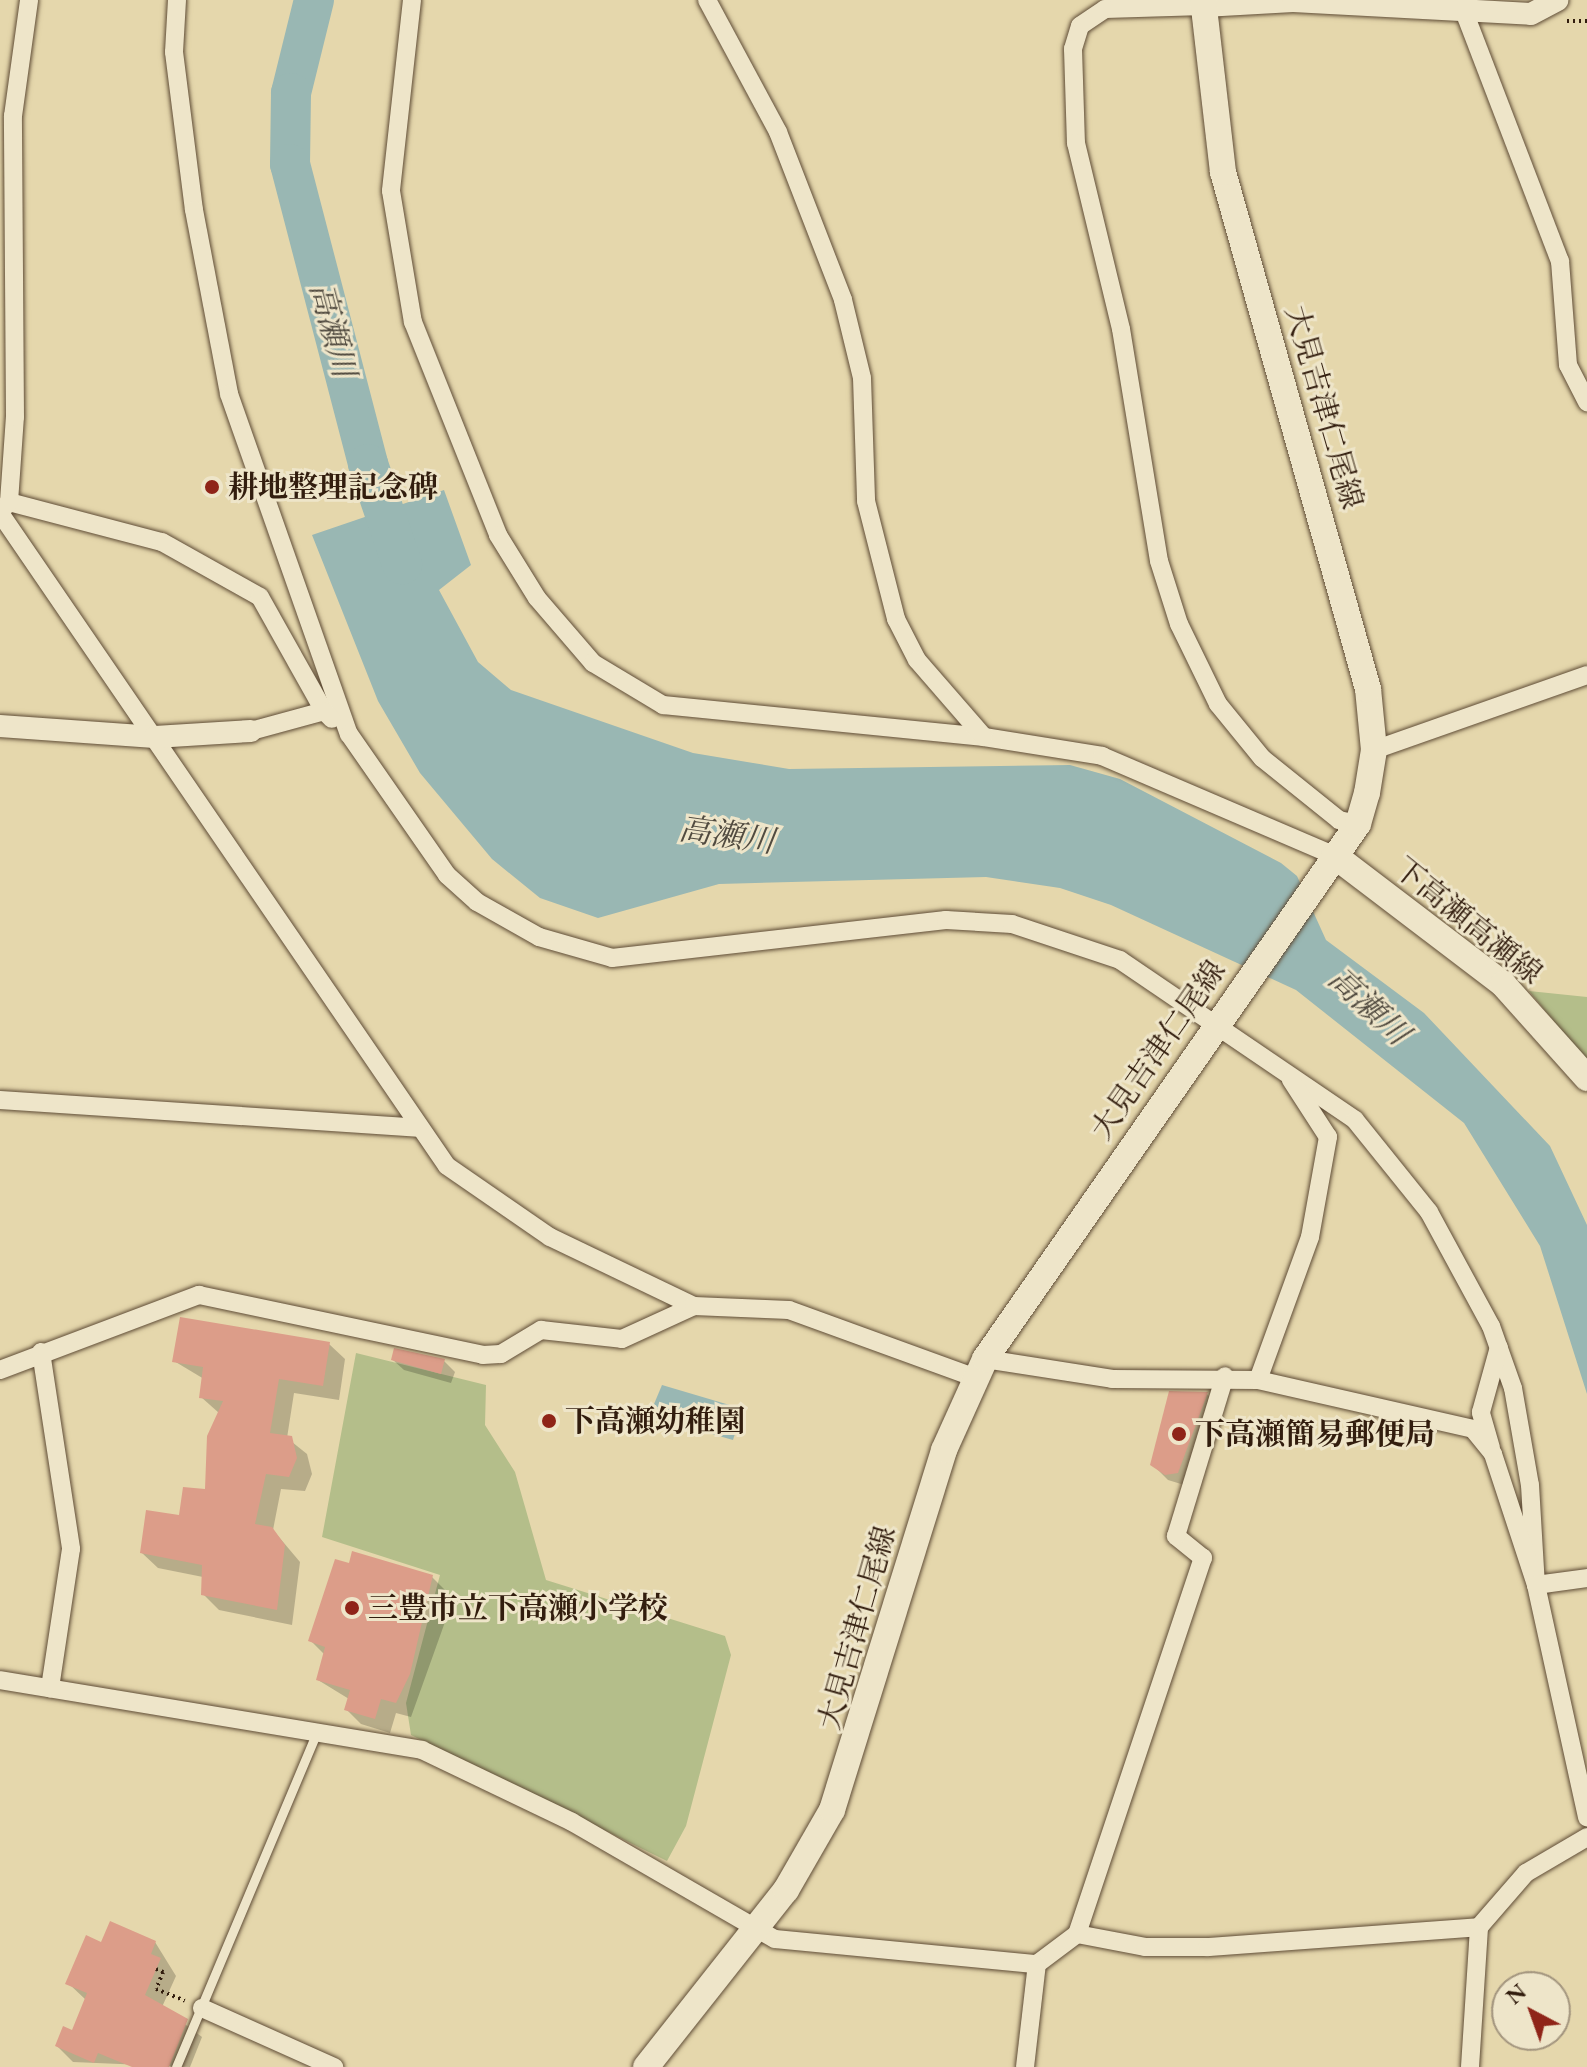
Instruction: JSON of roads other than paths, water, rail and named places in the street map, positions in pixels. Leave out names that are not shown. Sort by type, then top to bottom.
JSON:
[{"type":"main road","name":"大見吉津仁尾線","points":[[646,2067],[809,1856],[844,1781],[944,1450],[980,1368],[1214,1023],[1358,824],[1374,750],[1355,634],[1223,172],[1203,3]]},
{"type":"main road","name":"下高瀬高瀬線","points":[[1335,856],[1503,984],[1587,1078]]},
{"type":"street","points":[[29,0],[7,104],[3,509],[418,1128],[447,1166],[550,1237],[694,1306],[789,1310],[980,1368],[1112,1379],[1225,1376],[1258,1380],[1473,1429],[1493,1454]]},
{"type":"street","points":[[177,0],[174,52],[194,210],[229,394],[349,734]]},
{"type":"street","points":[[412,0],[391,191],[400,264],[413,322],[474,483],[537,598],[593,663],[663,705],[984,737],[1102,756],[1335,856]]},
{"type":"street","points":[[707,0],[778,132],[843,300],[862,378],[866,501],[896,619],[917,660],[984,737]]},
{"type":"street","points":[[1358,824],[1339,820],[1262,758],[1218,704],[1179,624],[1159,561],[1121,329],[1076,143],[1073,49],[1080,26],[1105,9],[1293,1],[1465,14],[1531,14],[1557,0]]},
{"type":"street","points":[[1465,14],[1560,261],[1568,365],[1587,402]]},
{"type":"street","points":[[3,509],[162,542],[260,597],[324,711],[349,734],[447,875],[504,919],[570,949],[612,958],[666,956],[857,927],[1012,924],[1120,960],[1284,1069],[1355,1120],[1396,1164],[1429,1212],[1499,1347],[1525,1438],[1536,1585]]},
{"type":"street","points":[[1374,750],[1587,675]]},
{"type":"street","points":[[0,726],[155,737],[251,731],[324,711]]},
{"type":"street","points":[[1258,1380],[1310,1237],[1328,1137],[1284,1069]]},
{"type":"street","points":[[0,1100],[418,1128]]},
{"type":"street","points":[[0,1370],[199,1295],[483,1355],[501,1354],[541,1330],[622,1339],[694,1306]]},
{"type":"street","points":[[1499,1347],[1481,1412],[1536,1585],[1587,1817]]},
{"type":"street","points":[[41,1352],[71,1549],[50,1688]]},
{"type":"street","points":[[0,1680],[422,1750],[572,1822],[775,1939],[1037,1964],[1077,1934],[1203,1558],[1176,1536],[1225,1376]]},
{"type":"street","points":[[1536,1585],[1587,1578]]},
{"type":"street","points":[[1470,2067],[1479,1927],[1526,1873],[1587,1837]]},
{"type":"street","points":[[1077,1934],[1145,1947],[1208,1947],[1479,1927]]},
{"type":"street","points":[[1025,2067],[1037,1964]]},
{"type":"street","points":[[202,2008],[334,2067]]},
{"type":"lane","points":[[176,2067],[317,1731]]},
{"type":"water","points":[[444,490],[471,565],[439,590],[478,662],[511,690],[693,753],[789,769],[1070,765],[1120,779],[1281,863],[1297,876],[1326,940],[1424,1013],[1550,1146],[1587,1225],[1587,1394],[1540,1246],[1464,1123],[1296,990],[1111,905],[1060,888],[986,877],[719,884],[598,918],[540,898],[492,859],[420,773],[378,701],[312,535]]},
{"type":"water","points":[[662,1385],[743,1409],[733,1440],[649,1416]]},
{"type":"waterway","name":"高瀬川","points":[[314,0],[291,93],[290,164],[368,464],[402,564]]},
{"type":"place","name":"耕地整理記念碑","points":[[212,487]]},
{"type":"place","name":"下高瀬幼稚園","points":[[549,1421]]},
{"type":"place","name":"下高瀬簡易郵便局","points":[[1179,1434]]},
{"type":"place","name":"三豊市立下高瀬小学校","points":[[352,1608]]}]
